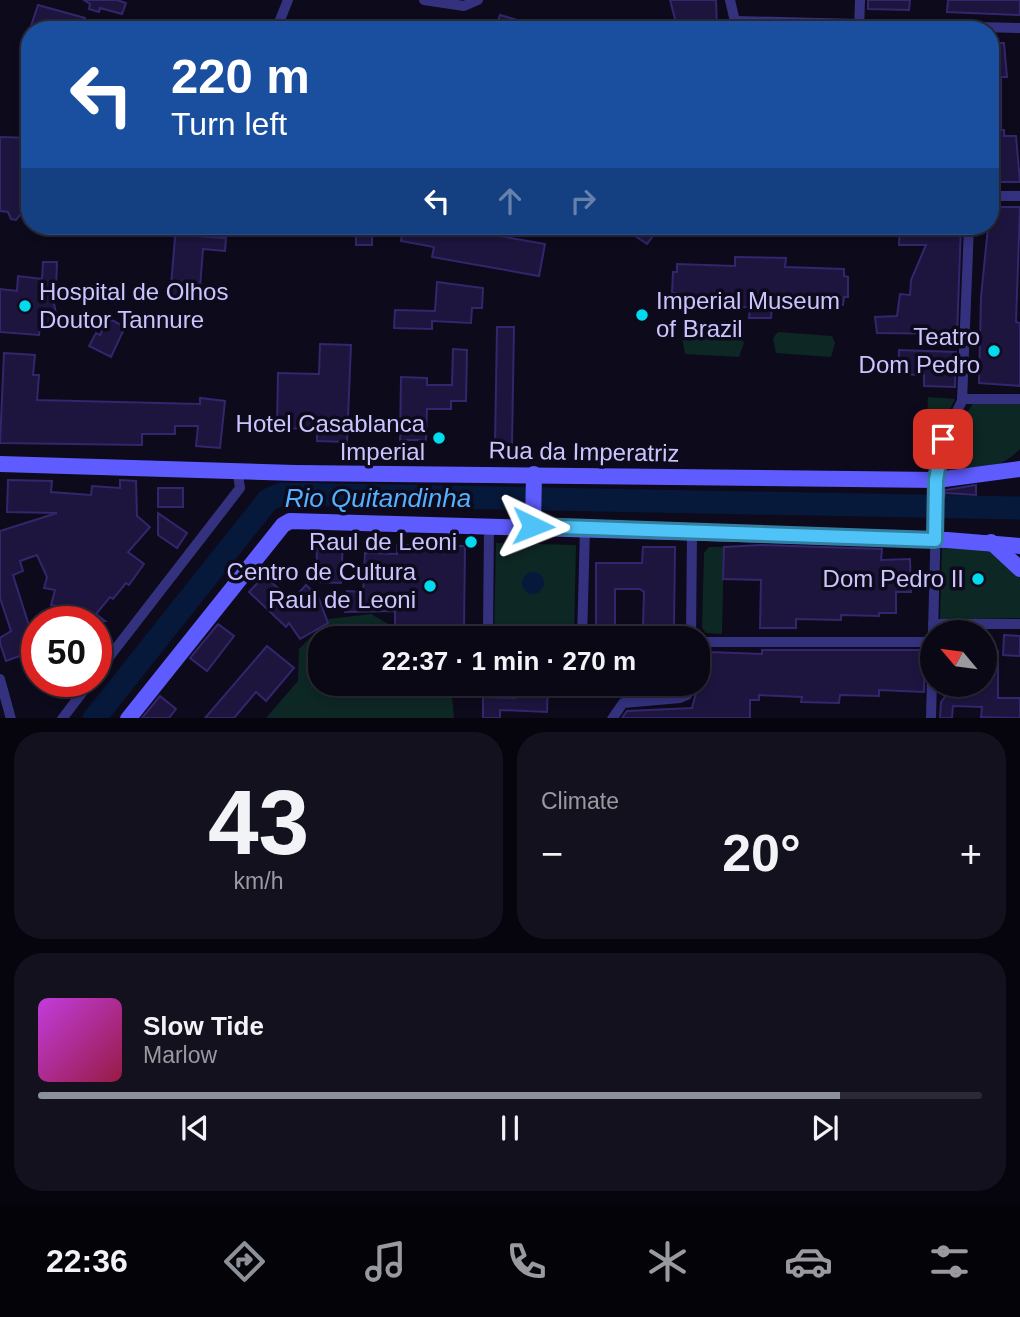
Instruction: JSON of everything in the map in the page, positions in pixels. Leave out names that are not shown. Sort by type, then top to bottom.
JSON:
[{"type":"main road","name":"Rua da Imperatriz","points":[[0,464],[936,480],[1017,466]]},
{"type":"main road","points":[[533,526],[534,474]]},
{"type":"main road","points":[[129,718],[283,525],[290,520],[935,540],[1020,546]]},
{"type":"main road","points":[[991,542],[1020,569]]},
{"type":"street","points":[[280,21],[288,0]]},
{"type":"street","points":[[424,0],[464,6],[478,0]]},
{"type":"street","points":[[730,0],[736,21]]},
{"type":"street","points":[[859,21],[860,0]]},
{"type":"street","points":[[999,28],[1020,28]]},
{"type":"street","points":[[999,196],[1020,196]]},
{"type":"street","points":[[933,620],[936,480],[943,439],[962,399],[970,235]]},
{"type":"street","points":[[962,399],[1020,399]]},
{"type":"street","points":[[112,653],[240,488],[238,475],[231,470]]},
{"type":"street","points":[[488,626],[489,526]]},
{"type":"street","points":[[582,626],[584,528]]},
{"type":"street","points":[[691,626],[692,532]]},
{"type":"street","points":[[998,626],[1020,624]]},
{"type":"street","points":[[710,642],[920,642]]},
{"type":"street","points":[[0,679],[11,718]]},
{"type":"street","points":[[613,718],[623,703],[685,696]]},
{"type":"street","points":[[63,718],[79,697]]},
{"type":"street","points":[[931,718],[932,697]]},
{"type":"green space","points":[[778,332],[832,336],[835,343],[831,357],[776,353],[773,338]]},
{"type":"green space","points":[[686,333],[741,336],[744,343],[739,357],[685,354],[682,338]]},
{"type":"green space","points":[[928,397],[955,399],[935,439],[926,438]]},
{"type":"green space","points":[[973,403],[1020,403],[1020,449],[996,465],[978,470],[949,472],[944,465],[949,443]]},
{"type":"green space","points":[[496,543],[576,545],[574,626],[494,626]]},
{"type":"green space","points":[[942,546],[991,551],[1020,578],[1020,618],[940,620]]},
{"type":"green space","points":[[709,547],[724,547],[722,634],[710,633],[710,626],[702,626],[704,553]]},
{"type":"green space","points":[[371,614],[392,626],[322,626],[329,619]]},
{"type":"green space","points":[[308,640],[308,696],[452,696],[454,718],[266,718],[298,681],[299,649]]},
{"type":"water","points":[[533,572],[541,575],[544,583],[541,591],[533,594],[525,591],[522,583],[525,575]]},
{"type":"building","points":[[84,0],[117,0],[126,3],[122,14],[100,8],[99,12],[89,9],[90,4]]},
{"type":"building","points":[[670,0],[716,0],[717,21],[676,21]]},
{"type":"building","points":[[868,0],[910,0],[909,10],[868,9]]},
{"type":"building","points":[[948,0],[1020,0],[1020,15],[947,12]]},
{"type":"building","points":[[38,5],[85,18],[84,21],[33,21]]},
{"type":"building","points":[[500,15],[521,21],[498,21]]},
{"type":"building","points":[[999,43],[1004,43],[1007,77],[1001,77],[1001,130],[1004,130],[1004,136],[1016,136],[1020,182],[999,182]]},
{"type":"building","points":[[0,137],[21,138],[21,214],[16,220],[11,219],[8,212],[0,211]]},
{"type":"building","points":[[999,207],[1020,207],[1016,322],[1020,323],[1020,386],[979,383],[981,297],[987,235],[999,235]]},
{"type":"building","points":[[175,235],[226,238],[225,251],[203,249],[199,300],[170,298]]},
{"type":"building","points":[[356,235],[372,235],[372,245],[356,245]]},
{"type":"building","points":[[402,235],[494,235],[545,244],[539,276],[432,257],[434,247],[401,241]]},
{"type":"building","points":[[634,235],[654,235],[647,244]]},
{"type":"building","points":[[900,235],[961,235],[957,334],[877,333],[875,317],[897,316],[900,294],[910,295],[911,280],[926,245],[899,245]]},
{"type":"building","points":[[735,257],[786,258],[785,267],[844,269],[844,276],[848,277],[848,297],[844,297],[843,305],[787,303],[787,308],[772,308],[771,318],[749,318],[750,307],[735,307],[735,301],[677,300],[677,293],[672,293],[673,272],[677,272],[677,264],[735,266]]},
{"type":"building","points":[[43,262],[57,262],[56,288],[51,288],[58,324],[40,328],[39,335],[0,332],[0,289],[17,291],[18,276],[42,279]]},
{"type":"building","points":[[437,282],[483,288],[482,308],[472,308],[471,323],[432,321],[432,329],[394,328],[395,310],[435,311]]},
{"type":"building","points":[[108,318],[125,327],[111,357],[89,346],[96,333],[100,335]]},
{"type":"building","points":[[497,327],[514,327],[512,445],[495,445]]},
{"type":"building","points":[[320,344],[351,345],[347,442],[317,441],[317,429],[277,428],[278,373],[319,374]]},
{"type":"building","points":[[453,349],[467,350],[466,401],[451,401],[451,409],[427,409],[426,440],[400,440],[401,377],[427,378],[427,385],[452,385]]},
{"type":"building","points":[[899,350],[956,352],[955,387],[924,386],[924,375],[898,374]]},
{"type":"building","points":[[4,353],[35,355],[33,375],[39,375],[37,400],[200,404],[200,398],[225,401],[220,448],[196,446],[198,426],[175,426],[175,434],[142,434],[142,445],[0,443]]},
{"type":"building","points":[[8,480],[52,481],[51,492],[91,495],[92,486],[120,488],[120,480],[136,481],[137,516],[150,527],[128,552],[144,564],[129,585],[126,583],[113,599],[110,597],[103,606],[51,605],[55,590],[44,588],[47,577],[37,555],[20,561],[23,571],[13,575],[23,606],[21,655],[6,661],[0,638],[11,631],[0,598],[0,531],[57,513],[7,512]]},
{"type":"building","points":[[976,485],[976,495],[945,493],[944,498],[945,490]]},
{"type":"building","points":[[158,488],[183,488],[183,507],[158,507]]},
{"type":"building","points":[[158,513],[187,533],[177,548],[158,535]]},
{"type":"building","points":[[316,540],[343,541],[341,583],[318,582]]},
{"type":"building","name":"Centro de Cultura Raul de Leoni","points":[[397,545],[465,546],[464,626],[395,626],[395,611],[345,612],[347,591],[363,592],[365,553],[397,554]]},
{"type":"building","points":[[761,545],[882,549],[881,560],[910,559],[911,592],[896,592],[896,613],[879,613],[879,616],[841,615],[841,620],[796,619],[796,628],[760,628],[761,580],[723,579],[724,547]]},
{"type":"building","points":[[643,547],[675,547],[674,625],[643,625],[644,592],[640,589],[615,589],[615,626],[596,626],[596,563],[642,563]]},
{"type":"building","points":[[264,576],[292,600],[306,585],[318,596],[328,623],[323,626],[308,626],[308,634],[300,639],[289,623],[286,627],[249,592]]},
{"type":"building","points":[[218,624],[234,636],[207,671],[190,658]]},
{"type":"building","points":[[1004,635],[1020,636],[1020,656],[1003,655]]},
{"type":"building","points":[[267,646],[294,668],[266,701],[256,692],[234,718],[205,718]]},
{"type":"building","points":[[762,650],[920,650],[920,692],[879,690],[879,696],[840,695],[839,703],[801,702],[802,697],[759,695],[759,700],[750,700],[750,718],[622,718],[627,711],[692,708],[695,696],[710,696],[710,652],[762,654]]},
{"type":"building","points":[[160,696],[176,709],[169,718],[142,718]]},
{"type":"building","points":[[548,696],[547,712],[500,710],[500,718],[483,718],[483,697]]},
{"type":"building","points":[[945,697],[1020,698],[1020,718],[981,717],[982,707],[953,706],[952,718],[940,718],[941,702]]},
{"type":"waterway","name":"Rio Quitandinha","points":[[95,718],[268,500],[281,494],[1020,508]]},
{"type":"place","name":"Hospital de Olhos Doutor Tannure","points":[[25,306]]},
{"type":"place","name":"Imperial Museum of Brazil","points":[[642,315]]},
{"type":"place","name":"Teatro Dom Pedro","points":[[994,351]]},
{"type":"place","name":"Hotel Casablanca Imperial","points":[[439,438]]},
{"type":"place","name":"Raul de Leoni","points":[[471,542]]},
{"type":"place","name":"Dom Pedro II","points":[[978,579]]},
{"type":"place","name":"Centro de Cultura Raul de Leoni","points":[[430,586]]},
{"type":"route","points":[[533,526],[935,540],[936,480],[943,439]]}]
